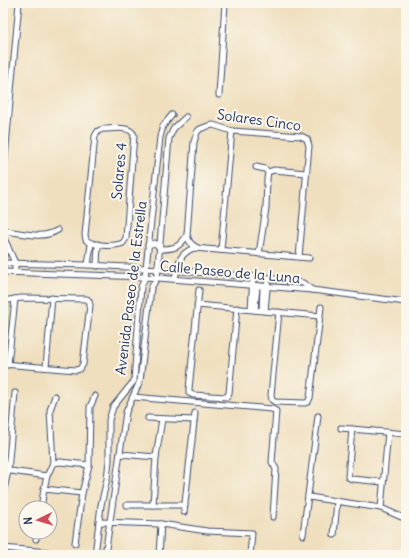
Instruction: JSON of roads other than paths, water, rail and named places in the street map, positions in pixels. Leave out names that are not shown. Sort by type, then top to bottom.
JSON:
[{"type":"street","points":[[3,179],[19,3]]},
{"type":"street","points":[[219,95],[225,3]]},
{"type":"street","name":"Avenida Paseo de la Estrella","points":[[95,555],[109,461],[109,420],[113,407],[134,381],[141,287],[145,277],[161,132],[166,122],[172,115]]},
{"type":"street","name":"Avenida Paseo de la Estrella","points":[[106,555],[109,522],[126,412],[140,381],[151,288],[157,278],[161,249],[171,132],[186,117]]},
{"type":"street","name":"Solares Cinco","points":[[161,249],[180,246],[187,235],[194,142],[197,132],[204,127],[213,125],[232,131],[305,137],[309,146],[299,257]]},
{"type":"street","name":"Solares 4","points":[[103,129],[129,129],[133,132],[134,136],[126,238],[123,243],[118,245],[98,244],[90,244],[86,240],[85,235],[95,136],[98,131],[103,129]]},
{"type":"street","points":[[221,250],[232,131]]},
{"type":"street","points":[[157,164],[167,166]]},
{"type":"street","points":[[256,167],[265,169],[268,172]]},
{"type":"street","points":[[268,172],[274,170],[306,173]]},
{"type":"street","points":[[259,254],[266,208],[268,172]]},
{"type":"street","points":[[15,272],[15,263],[7,245],[4,232],[43,236],[58,230]]},
{"type":"street","points":[[187,235],[192,246],[199,248],[309,258]]},
{"type":"street","points":[[148,245],[155,243],[161,249]]},
{"type":"street","name":"Solares 4","points":[[88,265],[90,244]]},
{"type":"street","points":[[97,266],[98,244]]},
{"type":"street","points":[[3,259],[7,245]]},
{"type":"street","points":[[175,279],[178,261],[188,251],[199,248]]},
{"type":"street","name":"Calle Paseo de la Luna","points":[[3,263],[146,268],[268,278],[303,283],[312,290]]},
{"type":"street","name":"Calle Paseo de la Luna","points":[[3,272],[175,279],[312,290],[406,302]]},
{"type":"street","points":[[253,277],[255,286],[253,310]]},
{"type":"street","points":[[264,310],[265,287],[268,278]]},
{"type":"street","points":[[199,290],[189,389],[189,393],[193,395],[224,397],[229,393],[237,308]]},
{"type":"street","points":[[3,301],[15,299],[21,298],[87,299],[90,305],[83,364],[80,369],[76,370],[6,365],[15,299]]},
{"type":"street","points":[[46,367],[52,298]]},
{"type":"street","points":[[197,304],[320,316]]},
{"type":"street","points":[[279,312],[271,395],[272,400],[275,402],[308,402],[310,398],[321,307]]},
{"type":"street","points":[[134,381],[140,381]]},
{"type":"street","points":[[3,494],[15,393]]},
{"type":"street","points":[[42,500],[47,476],[54,463],[50,410],[55,396]]},
{"type":"street","points":[[75,543],[82,493],[89,465],[90,407],[95,396]]},
{"type":"street","points":[[133,397],[272,409],[276,411],[272,462],[276,469],[273,517]]},
{"type":"street","points":[[184,512],[195,413]]},
{"type":"street","points":[[303,535],[318,416]]},
{"type":"street","points":[[148,418],[194,420]]},
{"type":"street","points":[[152,505],[156,457],[162,419]]},
{"type":"street","points":[[341,428],[406,434]]},
{"type":"street","points":[[352,429],[348,477],[352,479],[383,482]]},
{"type":"street","points":[[381,508],[388,432]]},
{"type":"street","points":[[120,454],[156,457]]},
{"type":"street","points":[[54,463],[60,462],[89,465]]},
{"type":"street","points":[[6,470],[47,476]]},
{"type":"street","points":[[44,489],[82,493]]},
{"type":"street","points":[[308,497],[381,508],[406,519]]},
{"type":"street","points":[[334,536],[337,501]]},
{"type":"street","points":[[127,505],[185,505]]},
{"type":"street","points":[[99,522],[161,524],[207,531],[252,533],[250,555]]},
{"type":"street","points":[[159,555],[161,524]]},
{"type":"street","points":[[3,548],[48,552],[52,555]]},
{"type":"street","points":[[16,549],[16,555]]}]
